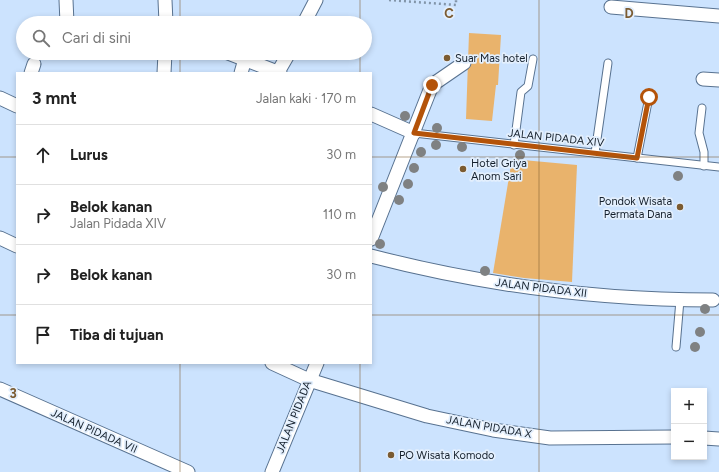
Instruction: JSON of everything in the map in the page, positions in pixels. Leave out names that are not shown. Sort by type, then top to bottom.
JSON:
[{"type":"street","points":[[66,0],[67,16]]},
{"type":"street","points":[[165,0],[166,16]]},
{"type":"street","points":[[308,16],[316,0]]},
{"type":"street","points":[[611,7],[719,16]]},
{"type":"street","points":[[164,72],[165,60]]},
{"type":"street","points":[[241,72],[245,60],[276,72]]},
{"type":"street","points":[[280,72],[286,60]]},
{"type":"street","points":[[372,237],[432,85],[464,63]]},
{"type":"street","points":[[703,79],[719,80]]},
{"type":"street","points":[[0,98],[16,106]]},
{"type":"street","points":[[372,114],[414,133]]},
{"type":"street","points":[[1,241],[16,246]]},
{"type":"street","name":"JALAN PIDADA XII","points":[[372,256],[428,271],[512,286],[572,294],[680,300],[713,300]]},
{"type":"street","name":"JALAN PIDADA X","points":[[274,364],[309,380],[427,416],[493,430],[550,438],[671,438]]},
{"type":"street","name":"JALAN PIDADA","points":[[272,472],[317,364]]},
{"type":"street","name":"JALAN PIDADA VII","points":[[0,390],[188,472]]},
{"type":"street","points":[[707,438],[719,439]]},
{"type":"lane","points":[[514,145],[521,92],[528,86],[533,59]]},
{"type":"lane","points":[[595,153],[608,63]]},
{"type":"lane","points":[[637,158],[649,97]]},
{"type":"lane","points":[[702,108],[699,133],[704,152],[704,166]]},
{"type":"lane","name":"JALAN PIDADA XIV","points":[[414,133],[719,168]]},
{"type":"lane","points":[[676,347],[680,300]]},
{"type":"path","points":[[389,0],[456,5],[456,0]]},
{"type":"shaded area","points":[[469,33],[501,35],[498,85],[496,85],[492,121],[466,119]]},
{"type":"shaded area","points":[[512,159],[577,165],[572,282],[524,278],[493,273]]},
{"type":"place","name":"Suar Mas hotel","points":[[447,58]]},
{"type":"place","name":"Hotel Griya Anom Sari","points":[[463,169]]},
{"type":"place","name":"Pondok Wisata Permata Dana","points":[[680,207]]},
{"type":"place","name":"PO Wisata Komodo","points":[[391,455]]},
{"type":"route","points":[[432,85],[414,133],[637,158],[649,97]]}]
